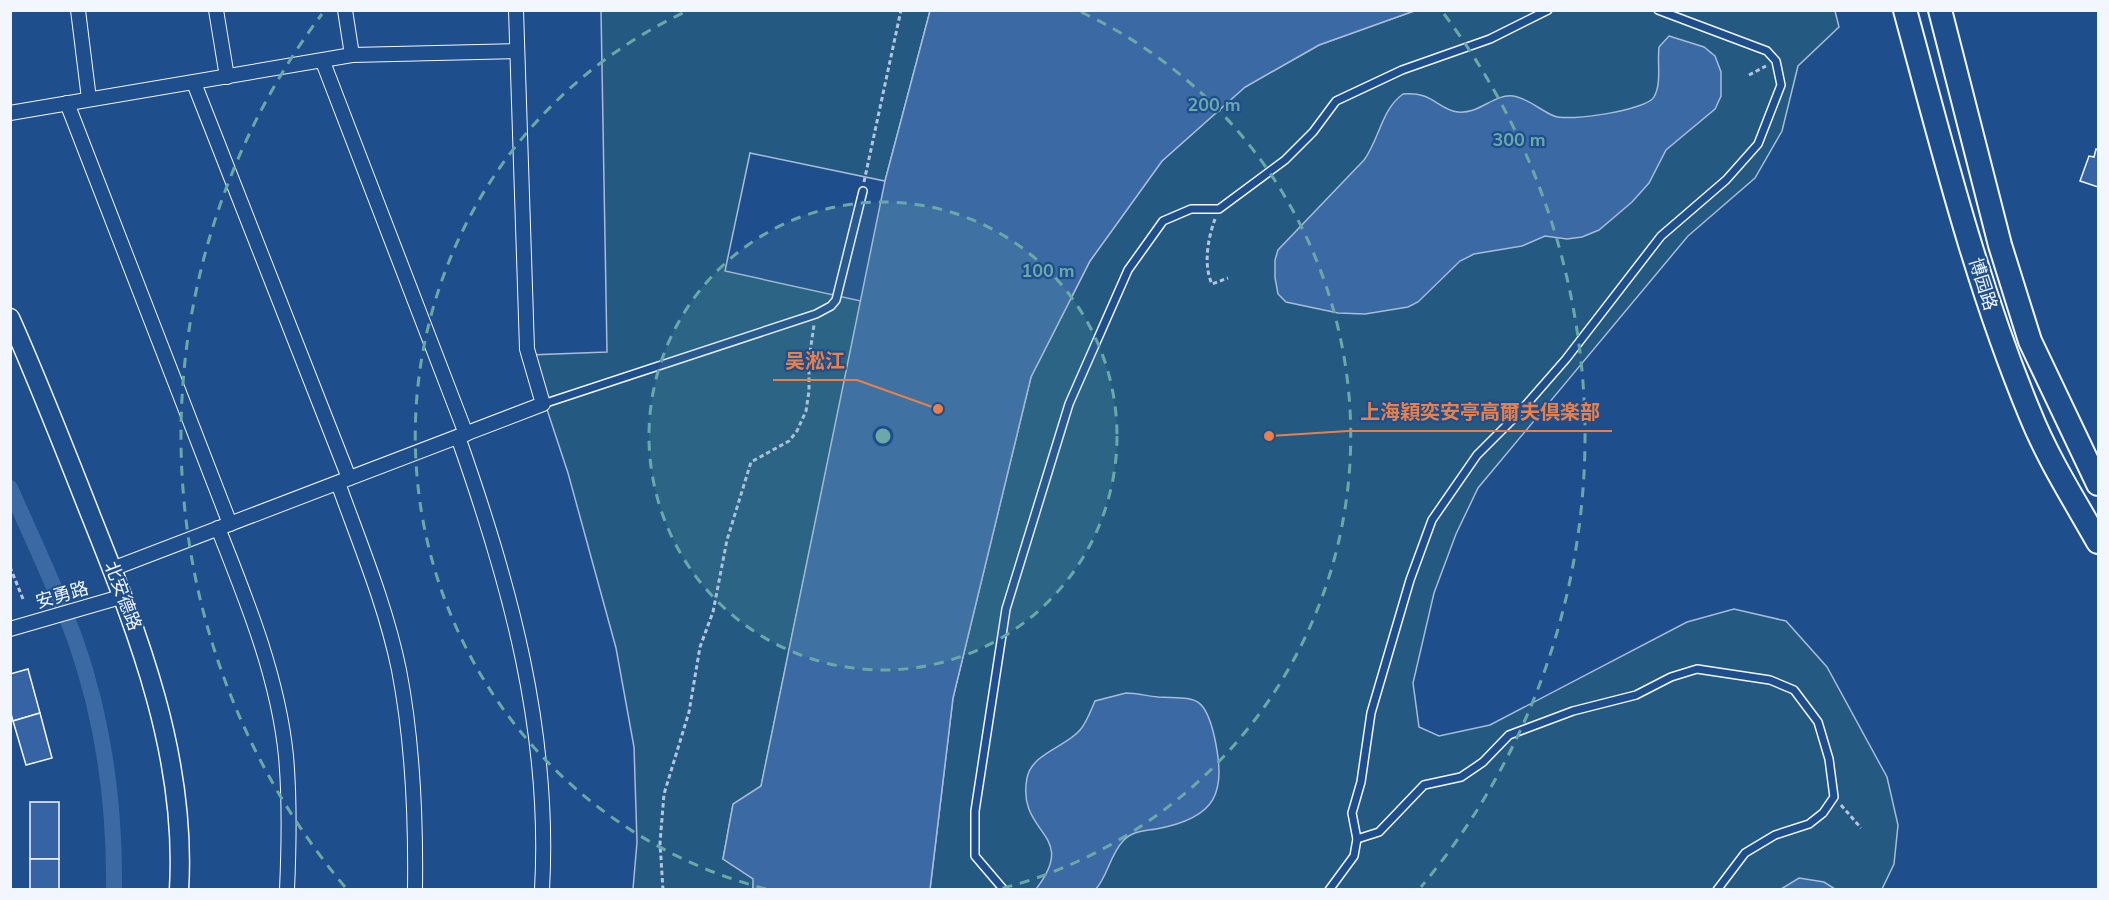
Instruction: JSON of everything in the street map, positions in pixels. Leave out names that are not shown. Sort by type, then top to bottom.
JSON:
[{"type":"main road","name":"博园路","points":[[1940,12],[2000,245],[2030,341],[2098,484]]},
{"type":"main road","name":"博园路","points":[[1906,15],[1971,247],[2001,339],[2031,417],[2098,542]]},
{"type":"street","points":[[78,10],[89,99]]},
{"type":"street","points":[[216,10],[226,77]]},
{"type":"street","points":[[345,10],[352,55]]},
{"type":"street","points":[[112,569],[543,404],[527,349],[516,10]]},
{"type":"street","points":[[10,113],[323,62],[352,55],[517,51]]},
{"type":"street","points":[[323,62],[462,435],[506,582],[524,653],[536,720],[543,798],[542,890]]},
{"type":"street","points":[[194,83],[344,480],[399,669],[413,783],[416,890]]},
{"type":"street","points":[[67,103],[224,526],[258,633],[280,720],[286,755],[287,890]]},
{"type":"street","name":"北安德路","points":[[10,318],[124,596],[154,686],[168,751],[178,830],[179,890]]},
{"type":"street","name":"安勇路","points":[[10,628],[124,596]]},
{"type":"lane","points":[[1004,890],[975,856],[975,811],[1006,609],[1069,404],[1128,270],[1163,221],[1191,209],[1219,209],[1285,160],[1313,132],[1336,101],[1402,70],[1490,39],[1548,10]]},
{"type":"lane","points":[[1329,890],[1354,856],[1357,839],[1353,813],[1363,772],[1371,712],[1410,580],[1432,520],[1477,455],[1518,414],[1566,358],[1661,237],[1726,180],[1758,144],[1781,85],[1776,61],[1767,51],[1658,10]]},
{"type":"lane","points":[[543,404],[816,314],[831,306],[836,300],[863,191]]},
{"type":"lane","points":[[1357,839],[1379,832],[1424,785],[1461,777],[1483,762],[1509,735],[1573,711],[1636,695],[1671,677],[1697,669],[1770,680],[1794,690],[1818,723],[1829,759],[1834,796],[1823,813],[1809,824],[1775,835],[1745,853],[1717,890]]},
{"type":"path","points":[[863,191],[901,10]]},
{"type":"path","points":[[1749,75],[1776,61]]},
{"type":"path","points":[[1219,209],[1211,231],[1207,273],[1212,284],[1228,278]]},
{"type":"path","points":[[663,890],[660,834],[664,794],[689,712],[700,647],[713,612],[727,540],[751,462],[789,441],[806,411],[811,376],[809,359],[816,314]]},
{"type":"path","points":[[10,567],[23,599]]},
{"type":"path","points":[[1834,796],[1861,828]]},
{"type":"shaded area","points":[[601,11],[930,11],[885,181],[750,153],[725,271],[861,301],[761,787],[733,805],[723,859],[754,879],[753,889],[633,889],[637,842],[634,747],[616,648],[568,473],[529,355],[607,352]]},
{"type":"shaded area","points":[[930,11],[1414,11],[1319,45],[1245,87],[1162,161],[1090,261],[1031,377],[953,698],[930,889],[753,889],[753,879],[723,859],[733,804],[761,786],[885,181]]},
{"type":"shaded area","points":[[1414,11],[1835,11],[1839,27],[1798,66],[1782,131],[1755,178],[1688,236],[1478,488],[1456,534],[1434,593],[1413,683],[1419,727],[1439,736],[1490,725],[1687,622],[1734,609],[1786,621],[1827,667],[1887,777],[1898,825],[1894,864],[1882,889],[930,890],[953,698],[1031,377],[1090,261],[1162,161],[1245,87],[1319,45]]},
{"type":"shaded area","points":[[1669,36],[1704,47],[1715,56],[1721,72],[1721,96],[1715,109],[1666,150],[1649,183],[1632,202],[1599,230],[1582,237],[1567,239],[1545,236],[1522,246],[1474,254],[1460,261],[1418,302],[1408,307],[1365,314],[1338,313],[1286,302],[1278,294],[1275,260],[1278,250],[1364,160],[1385,116],[1403,94],[1421,95],[1451,111],[1458,112],[1473,110],[1499,98],[1513,96],[1524,99],[1554,116],[1607,114],[1638,106],[1654,97],[1659,79],[1659,47]]},
{"type":"shaded area","points":[[1126,693],[1189,699],[1201,705],[1210,721],[1218,755],[1219,773],[1213,800],[1205,810],[1193,818],[1130,835],[1115,852],[1096,889],[1036,889],[1048,870],[1052,856],[1050,844],[1030,812],[1026,797],[1030,769],[1042,756],[1080,730],[1095,701]]},
{"type":"shaded area","points":[[1799,878],[1824,882],[1835,889],[1781,889]]},
{"type":"building","points":[[2096,149],[2098,150],[2098,187],[2080,181],[2089,156],[2094,157]]},
{"type":"building","points":[[28,669],[40,713],[13,721],[10,710],[10,674]]},
{"type":"building","points":[[40,713],[52,758],[26,765],[13,721]]},
{"type":"building","points":[[30,802],[59,802],[59,859],[30,859]]},
{"type":"building","points":[[30,859],[59,859],[59,890],[30,890]]},
{"type":"waterway","points":[[10,488],[68,620],[85,669],[105,762],[112,826],[114,890]]},
{"type":"place","name":"吴淞江","points":[[938,409]]},
{"type":"place","name":"上海穎奕安亭高爾夫倶楽部","points":[[1269,436]]}]
